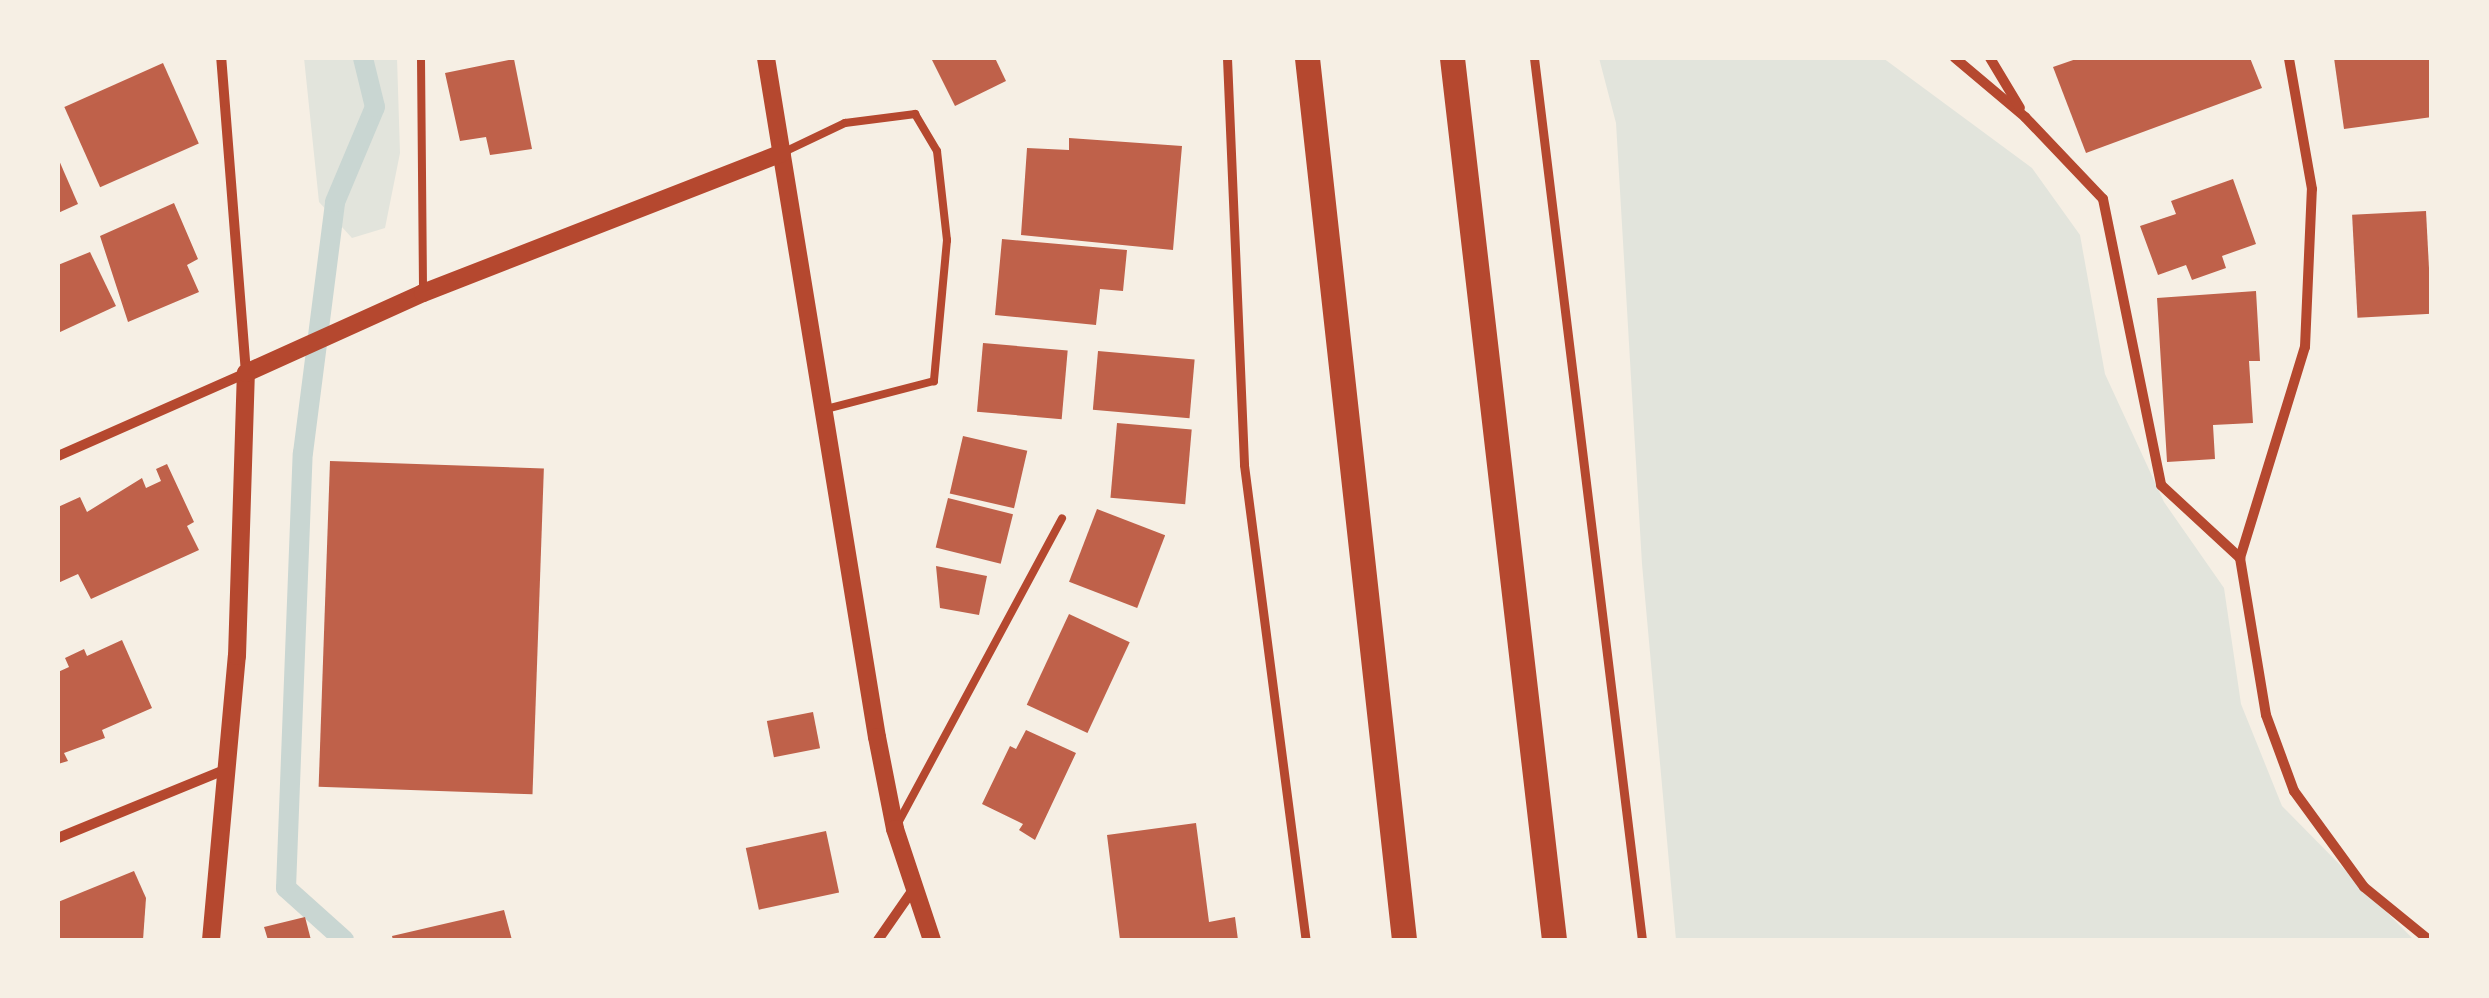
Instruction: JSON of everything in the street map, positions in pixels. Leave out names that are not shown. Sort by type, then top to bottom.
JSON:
[{"type":"main road","points":[[1307,58],[1404,940]]},
{"type":"main road","points":[[1452,58],[1554,940]]},
{"type":"street","points":[[211,940],[237,656],[246,373],[222,58]]},
{"type":"street","points":[[766,58],[895,829],[912,891],[932,940]]},
{"type":"street","points":[[1227,58],[1244,465],[1306,940]]},
{"type":"street","points":[[1534,58],[1642,940]]},
{"type":"street","points":[[1954,58],[2026,117],[2103,199],[2160,485],[2240,558]]},
{"type":"street","points":[[1990,58],[2026,117]]},
{"type":"street","points":[[2289,58],[2312,189],[2305,347],[2240,558],[2266,715],[2294,791],[2364,887],[2429,940]]},
{"type":"street","points":[[58,456],[423,293],[782,153]]},
{"type":"street","points":[[58,838],[225,770]]},
{"type":"street","points":[[878,940],[912,891]]},
{"type":"lane","points":[[421,58],[423,293]]},
{"type":"lane","points":[[782,153],[845,123],[914,114],[937,151],[946,240],[934,382],[822,410]]},
{"type":"lane","points":[[895,829],[1062,518]]},
{"type":"shaded area","points":[[304,58],[397,58],[400,153],[385,228],[352,238],[319,202]]},
{"type":"shaded area","points":[[1599,58],[1883,58],[2032,168],[2080,235],[2105,374],[2164,502],[2224,588],[2241,704],[2282,806],[2414,940],[1676,940],[1642,564],[1616,123]]},
{"type":"building","points":[[931,58],[995,58],[1006,81],[955,106]]},
{"type":"building","points":[[2079,58],[2250,58],[2262,88],[2086,153],[2053,67]]},
{"type":"building","points":[[2334,58],[2432,58],[2432,117],[2344,129]]},
{"type":"building","points":[[514,59],[532,149],[490,155],[486,137],[460,141],[445,73]]},
{"type":"building","points":[[163,63],[199,143],[100,187],[64,107]]},
{"type":"building","points":[[1069,138],[1182,146],[1173,250],[1021,235],[1027,148],[1069,150]]},
{"type":"building","points":[[58,158],[78,204],[58,213]]},
{"type":"building","points":[[2233,179],[2256,244],[2222,256],[2226,268],[2192,280],[2186,265],[2158,275],[2140,226],[2176,214],[2171,201]]},
{"type":"building","points":[[174,203],[198,259],[187,265],[199,292],[128,322],[100,236]]},
{"type":"building","points":[[2426,211],[2431,314],[2357,318],[2352,215]]},
{"type":"building","points":[[1002,239],[1127,250],[1123,291],[1100,289],[1096,325],[995,315]]},
{"type":"building","points":[[90,252],[116,306],[58,333],[58,265]]},
{"type":"building","points":[[2256,291],[2260,361],[2249,361],[2253,423],[2213,425],[2215,459],[2167,462],[2157,298]]},
{"type":"building","points":[[983,343],[1068,350],[1062,419],[977,412]]},
{"type":"building","points":[[1098,351],[1195,359],[1189,418],[1093,410]]},
{"type":"building","points":[[1117,423],[1192,430],[1185,504],[1110,498]]},
{"type":"building","points":[[963,436],[1027,451],[1014,508],[950,493]]},
{"type":"building","points":[[330,461],[544,468],[532,794],[319,787]]},
{"type":"building","points":[[167,464],[194,522],[187,526],[199,550],[91,599],[78,574],[58,583],[58,507],[80,497],[87,512],[142,478],[146,488],[161,481],[156,469]]},
{"type":"building","points":[[948,498],[1013,514],[1001,564],[936,547]]},
{"type":"building","points":[[1097,509],[1165,535],[1137,608],[1069,582]]},
{"type":"building","points":[[936,566],[987,576],[979,615],[940,608]]},
{"type":"building","points":[[1069,614],[1130,642],[1087,733],[1027,705]]},
{"type":"building","points":[[122,640],[152,708],[102,730],[105,738],[64,753],[68,761],[58,764],[58,672],[69,667],[65,658],[84,649],[87,656]]},
{"type":"building","points":[[813,712],[820,748],[774,757],[767,721]]},
{"type":"building","points":[[1026,730],[1076,753],[1035,840],[1019,830],[1023,824],[982,804],[1010,746],[1016,749]]},
{"type":"building","points":[[1196,823],[1209,922],[1235,917],[1238,940],[1120,940],[1107,835]]},
{"type":"building","points":[[826,831],[839,893],[759,910],[746,848]]},
{"type":"building","points":[[134,871],[146,898],[143,940],[58,940],[58,902]]},
{"type":"building","points":[[504,910],[512,940],[393,940],[392,936]]},
{"type":"building","points":[[305,917],[311,940],[268,940],[264,927]]},
{"type":"waterway","points":[[344,940],[286,888],[303,453],[335,202],[375,107],[363,58]]}]
